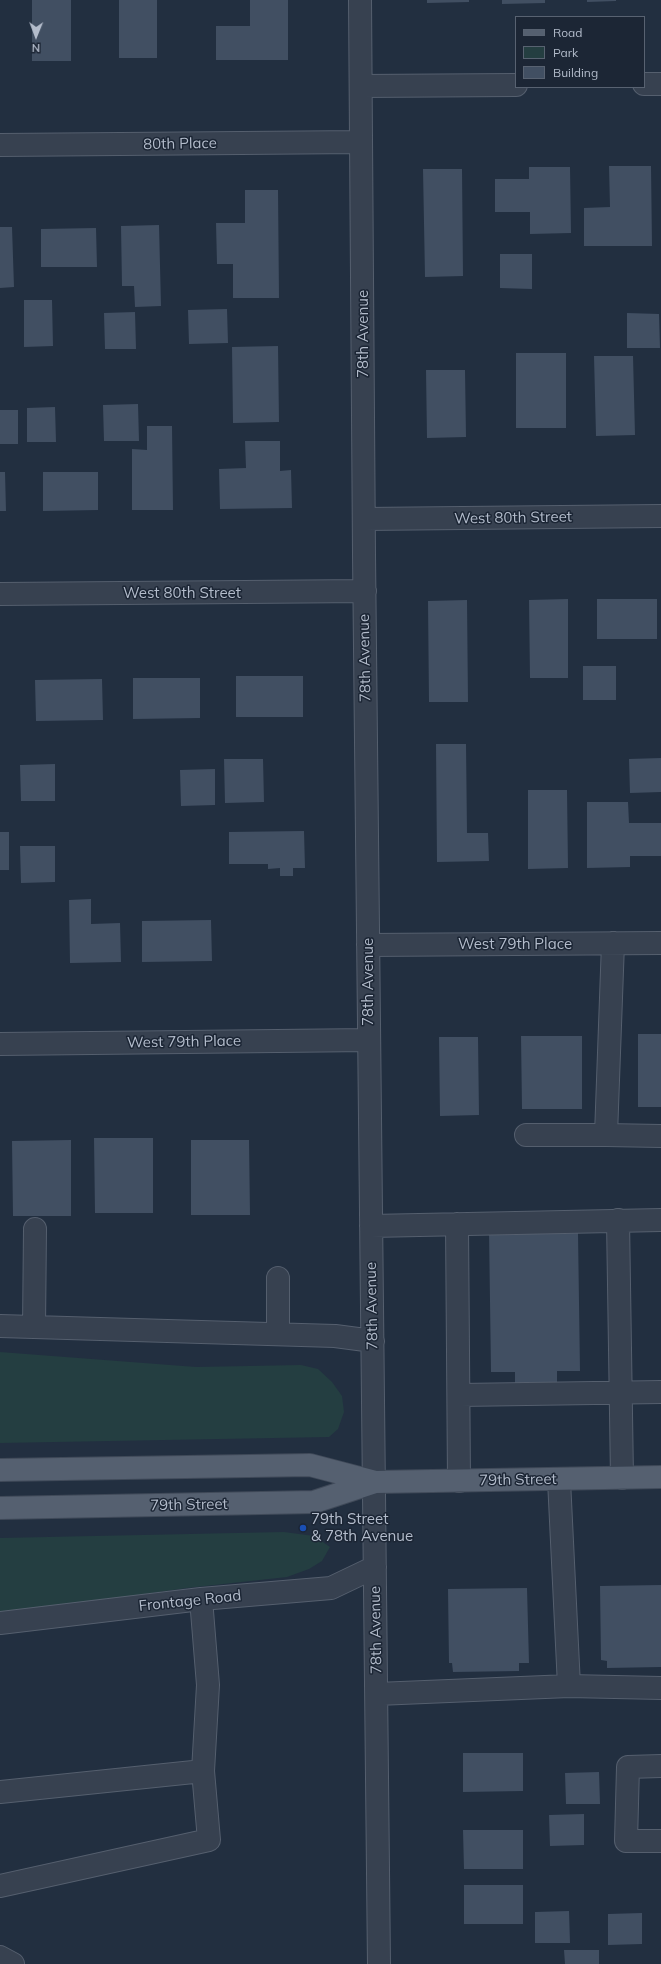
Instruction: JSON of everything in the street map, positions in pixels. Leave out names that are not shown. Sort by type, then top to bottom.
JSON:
[{"type":"main road","name":"79th Street","points":[[0,1470],[310,1465],[375,1482],[559,1480],[661,1477]]},
{"type":"main road","name":"79th Street","points":[[0,1508],[314,1502],[375,1482]]},
{"type":"street","name":"78th Avenue","points":[[360,0],[379,1964]]},
{"type":"street","points":[[645,84],[661,84]]},
{"type":"street","points":[[361,86],[515,85]]},
{"type":"street","name":"80th Place","points":[[0,146],[361,142]]},
{"type":"street","name":"West 80th Street","points":[[364,519],[661,516]]},
{"type":"street","name":"West 80th Street","points":[[0,594],[365,591]]},
{"type":"street","points":[[606,1135],[613,943]]},
{"type":"street","name":"West 79th Place","points":[[368,945],[661,943]]},
{"type":"street","name":"West 79th Place","points":[[0,1044],[369,1040]]},
{"type":"street","points":[[526,1135],[661,1136]]},
{"type":"street","points":[[618,1220],[622,1478]]},
{"type":"street","points":[[371,1226],[661,1220]]},
{"type":"street","points":[[457,1224],[460,1395],[459,1481]]},
{"type":"street","points":[[34,1327],[35,1229]]},
{"type":"street","points":[[278,1278],[278,1334]]},
{"type":"street","points":[[0,1326],[335,1336],[373,1341]]},
{"type":"street","points":[[460,1395],[661,1392]]},
{"type":"street","points":[[559,1480],[569,1686]]},
{"type":"street","name":"Frontage Road","points":[[0,1623],[201,1599],[331,1588],[375,1567]]},
{"type":"street","points":[[0,1886],[209,1840],[203,1771],[208,1685],[201,1599]]},
{"type":"street","points":[[376,1694],[569,1686],[661,1688]]},
{"type":"street","points":[[661,1766],[628,1767],[626,1841],[661,1841]]},
{"type":"street","points":[[0,1792],[203,1771]]},
{"type":"street","points":[[0,1957],[13,1964]]},
{"type":"green space","points":[[0,1352],[196,1367],[301,1365],[318,1369],[332,1382],[342,1396],[344,1412],[338,1429],[329,1437],[0,1443]]},
{"type":"green space","points":[[284,1532],[314,1536],[330,1547],[322,1561],[309,1569],[287,1577],[187,1588],[76,1604],[0,1612],[0,1538]]},
{"type":"building","points":[[32,0],[71,0],[71,61],[32,61]]},
{"type":"building","points":[[119,0],[157,0],[157,58],[119,58]]},
{"type":"building","points":[[250,0],[288,0],[288,60],[216,60],[216,26],[250,26]]},
{"type":"building","points":[[427,0],[469,0],[469,2],[427,3]]},
{"type":"building","points":[[502,0],[545,0],[545,3],[502,4]]},
{"type":"building","points":[[587,0],[616,0],[616,1],[587,2]]},
{"type":"building","points":[[609,166],[651,166],[652,246],[584,246],[584,208],[610,207]]},
{"type":"building","points":[[529,167],[570,167],[571,233],[530,234],[530,212],[495,212],[495,179],[529,179]]},
{"type":"building","points":[[423,169],[462,169],[463,276],[425,277]]},
{"type":"building","points":[[245,190],[278,190],[279,298],[233,298],[233,264],[217,264],[216,223],[245,223]]},
{"type":"building","points":[[159,225],[161,306],[135,307],[134,286],[122,286],[121,226]]},
{"type":"building","points":[[0,227],[12,227],[14,287],[0,288]]},
{"type":"building","points":[[96,228],[97,267],[41,267],[41,229]]},
{"type":"building","points":[[500,254],[532,254],[532,289],[500,288]]},
{"type":"building","points":[[24,300],[52,300],[53,346],[24,347]]},
{"type":"building","points":[[227,309],[228,343],[189,344],[188,310]]},
{"type":"building","points":[[135,312],[136,349],[105,349],[104,313]]},
{"type":"building","points":[[627,313],[659,314],[660,348],[627,348]]},
{"type":"building","points":[[278,346],[279,422],[233,423],[232,347]]},
{"type":"building","points":[[516,353],[566,353],[566,428],[516,428]]},
{"type":"building","points":[[594,356],[633,356],[635,435],[596,436]]},
{"type":"building","points":[[426,370],[465,370],[466,437],[427,438]]},
{"type":"building","points":[[138,404],[139,441],[104,441],[103,405]]},
{"type":"building","points":[[55,407],[56,442],[27,442],[27,408]]},
{"type":"building","points":[[0,410],[18,410],[18,444],[0,444]]},
{"type":"building","points":[[147,426],[172,426],[173,510],[132,510],[132,449],[147,450]]},
{"type":"building","points":[[245,441],[280,441],[280,471],[291,470],[292,508],[220,509],[219,469],[246,468]]},
{"type":"building","points":[[0,472],[5,472],[6,511],[0,511]]},
{"type":"building","points":[[43,472],[98,472],[98,510],[43,511]]},
{"type":"building","points":[[568,599],[568,678],[530,678],[529,600]]},
{"type":"building","points":[[597,599],[657,599],[657,639],[597,639]]},
{"type":"building","points":[[467,600],[468,702],[429,702],[428,601]]},
{"type":"building","points":[[583,666],[616,666],[616,700],[583,700]]},
{"type":"building","points":[[236,676],[303,676],[303,717],[236,717]]},
{"type":"building","points":[[133,678],[200,678],[200,718],[133,719]]},
{"type":"building","points":[[102,679],[103,720],[36,721],[35,680]]},
{"type":"building","points":[[436,744],[466,744],[467,833],[488,833],[489,861],[437,862]]},
{"type":"building","points":[[661,758],[661,792],[630,793],[629,759]]},
{"type":"building","points":[[224,759],[263,759],[264,802],[225,803]]},
{"type":"building","points":[[55,764],[55,801],[21,801],[20,765]]},
{"type":"building","points":[[215,769],[215,805],[181,806],[180,770]]},
{"type":"building","points":[[528,790],[567,790],[568,868],[528,869]]},
{"type":"building","points":[[587,802],[628,802],[629,823],[661,823],[661,856],[630,856],[630,867],[587,868]]},
{"type":"building","points":[[304,831],[305,868],[293,868],[293,876],[280,876],[280,868],[268,869],[268,864],[229,864],[229,832]]},
{"type":"building","points":[[0,832],[9,832],[9,870],[0,870]]},
{"type":"building","points":[[20,846],[55,846],[55,882],[21,883]]},
{"type":"building","points":[[91,899],[91,924],[120,923],[121,962],[70,963],[69,900]]},
{"type":"building","points":[[211,920],[212,961],[142,962],[142,921]]},
{"type":"building","points":[[638,1034],[661,1034],[661,1107],[638,1107]]},
{"type":"building","points":[[521,1036],[582,1036],[582,1109],[522,1109]]},
{"type":"building","points":[[439,1037],[478,1037],[479,1115],[440,1116]]},
{"type":"building","points":[[94,1138],[153,1138],[153,1213],[95,1213]]},
{"type":"building","points":[[71,1140],[71,1216],[13,1216],[12,1141]]},
{"type":"building","points":[[191,1140],[249,1140],[250,1215],[191,1215]]},
{"type":"building","points":[[489,1230],[534,1234],[578,1233],[580,1371],[557,1371],[557,1384],[515,1385],[515,1372],[491,1372]]},
{"type":"building","points":[[661,1585],[661,1667],[607,1668],[607,1661],[601,1660],[600,1586]]},
{"type":"building","points":[[527,1588],[529,1663],[519,1663],[519,1671],[453,1672],[452,1663],[449,1663],[448,1589]]},
{"type":"building","points":[[463,1753],[523,1753],[523,1791],[463,1792]]},
{"type":"building","points":[[599,1772],[600,1804],[566,1804],[565,1773]]},
{"type":"building","points":[[584,1814],[584,1845],[550,1846],[549,1815]]},
{"type":"building","points":[[463,1830],[523,1830],[523,1869],[464,1869]]},
{"type":"building","points":[[464,1885],[523,1885],[523,1924],[464,1924]]},
{"type":"building","points":[[569,1911],[570,1943],[535,1943],[535,1912]]},
{"type":"building","points":[[642,1913],[642,1944],[608,1945],[608,1914]]},
{"type":"building","points":[[564,1950],[599,1950],[599,1964],[565,1964]]},
{"type":"place","name":"79th Street & 78th Avenue","points":[[303,1528]]}]
